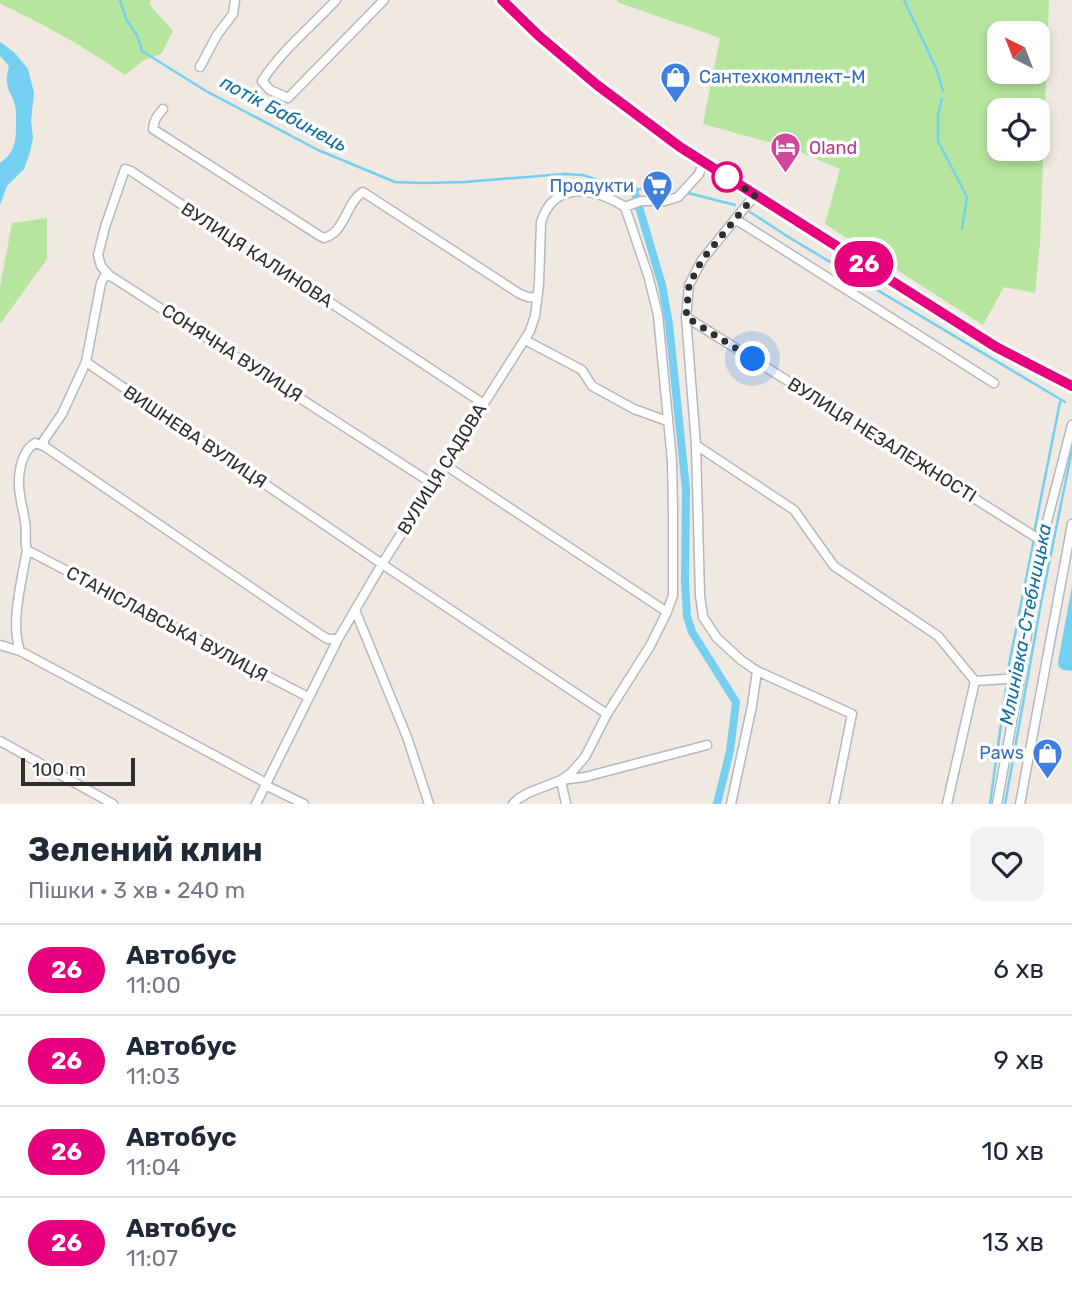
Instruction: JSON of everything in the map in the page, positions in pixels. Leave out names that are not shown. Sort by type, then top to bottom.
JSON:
[{"type":"main road","points":[[502,0],[539,36],[597,85],[703,163],[996,347],[1072,386]]},
{"type":"street","points":[[200,67],[217,35],[233,14],[235,0]]},
{"type":"street","points":[[336,0],[267,73],[262,80],[270,90],[288,98],[384,0]]},
{"type":"street","points":[[163,109],[157,116],[153,129],[320,236],[331,236],[356,197],[363,192],[520,294],[537,298]]},
{"type":"street","points":[[513,804],[528,793],[561,780],[585,757],[607,714],[650,646],[673,595],[672,461],[658,315],[629,206],[641,201],[666,201],[678,197],[699,174],[703,163]]},
{"type":"street","name":"ВУЛИЦЯ КАЛИНОВА","points":[[109,275],[101,266],[98,255],[104,227],[125,169],[484,404]]},
{"type":"street","name":"ВУЛИЦЯ САДОВА","points":[[256,804],[338,639],[382,564],[525,340],[535,316],[541,222],[544,214],[554,200],[568,192],[583,190],[629,206]]},
{"type":"street","points":[[755,195],[702,260],[689,285],[686,317],[696,445],[700,595],[703,617],[717,638],[741,660],[757,671],[852,714],[834,804]]},
{"type":"street","points":[[735,219],[994,383]]},
{"type":"street","points":[[44,446],[44,440],[62,414],[86,362],[101,284],[104,276],[109,275]]},
{"type":"street","name":"СОНЯЧНА ВУЛИЦЯ","points":[[109,275],[433,484]]},
{"type":"street","name":"ВУЛИЦЯ НЕЗАЛЕЖНОСТІ","points":[[686,317],[1042,541]]},
{"type":"street","points":[[525,340],[582,370],[592,386],[634,410],[667,422]]},
{"type":"street","name":"ВИШНЕВА ВУЛИЦЯ","points":[[86,362],[607,714]]},
{"type":"street","points":[[997,804],[1042,541],[1072,425]]},
{"type":"street","points":[[20,651],[16,640],[16,622],[27,550],[19,482],[23,458],[29,447],[35,443],[44,446],[321,635],[328,639],[338,639]]},
{"type":"street","points":[[696,445],[794,510],[834,566],[938,636],[975,681]]},
{"type":"street","points":[[445,465],[667,612]]},
{"type":"street","points":[[1020,804],[1069,559],[1072,524]]},
{"type":"street","name":"СТАНІСЛАВСЬКА ВУЛИЦЯ","points":[[27,550],[308,697]]},
{"type":"street","points":[[355,610],[407,737],[429,804]]},
{"type":"street","points":[[0,645],[20,651],[304,804]]},
{"type":"street","points":[[731,804],[757,671]]},
{"type":"street","points":[[975,681],[1020,678]]},
{"type":"street","points":[[947,804],[975,681]]},
{"type":"street","points":[[0,741],[113,804]]},
{"type":"street","points":[[561,780],[585,777],[707,745]]},
{"type":"street","points":[[561,780],[566,804]]},
{"type":"green space","points":[[0,0],[150,0],[150,5],[173,31],[161,54],[144,60],[125,75],[66,37],[3,5]]},
{"type":"green space","points":[[617,0],[1049,0],[1048,21],[987,21],[987,84],[1046,84],[1045,98],[987,98],[987,161],[1043,161],[1035,293],[1004,287],[983,325],[825,224],[840,169],[791,148],[703,124],[720,38]]},
{"type":"green space","points":[[47,218],[47,259],[0,324],[0,287],[12,223]]},
{"type":"water","points":[[0,42],[14,52],[28,69],[34,93],[30,152],[24,169],[7,186],[0,205],[0,163],[13,149],[16,126],[15,106],[7,85],[9,66],[0,56]]},
{"type":"water","points":[[1072,586],[1072,671],[1063,670],[1058,662]]},
{"type":"waterway","name":"потік Бабинець","points":[[120,0],[142,51],[206,91],[318,150],[395,182],[465,182],[564,174],[583,175],[631,191],[640,189]]},
{"type":"waterway","points":[[904,0],[936,68],[943,91]]},
{"type":"waterway","points":[[942,99],[938,114],[938,141],[967,197],[962,229]]},
{"type":"waterway","points":[[634,190],[662,285],[669,324],[686,489],[687,616],[692,632],[736,702],[730,751],[717,804]]},
{"type":"waterway","name":"потік Бабинець","points":[[688,193],[735,205]]},
{"type":"waterway","name":"потік Бабинець","points":[[750,212],[1065,402]]},
{"type":"waterway","points":[[1034,533],[1060,402]]},
{"type":"waterway","name":"Млинівка-Стебницька","points":[[1005,804],[1072,450]]},
{"type":"waterway","points":[[1008,670],[1034,539]]},
{"type":"waterway","points":[[990,804],[1006,688]]},
{"type":"bus line","name":"26","points":[[502,0],[539,36],[597,85],[680,147],[996,347],[1072,386]]},
{"type":"place","name":"Сантехкомплект-М","points":[[676,104]]},
{"type":"place","name":"Oland","points":[[786,175]]},
{"type":"place","name":"Продукти","points":[[657,213]]},
{"type":"place","name":"Paws","points":[[1047,780]]},
{"type":"route","points":[[727,177],[720,173],[755,195],[702,260],[689,285],[686,317],[753,359]]}]
